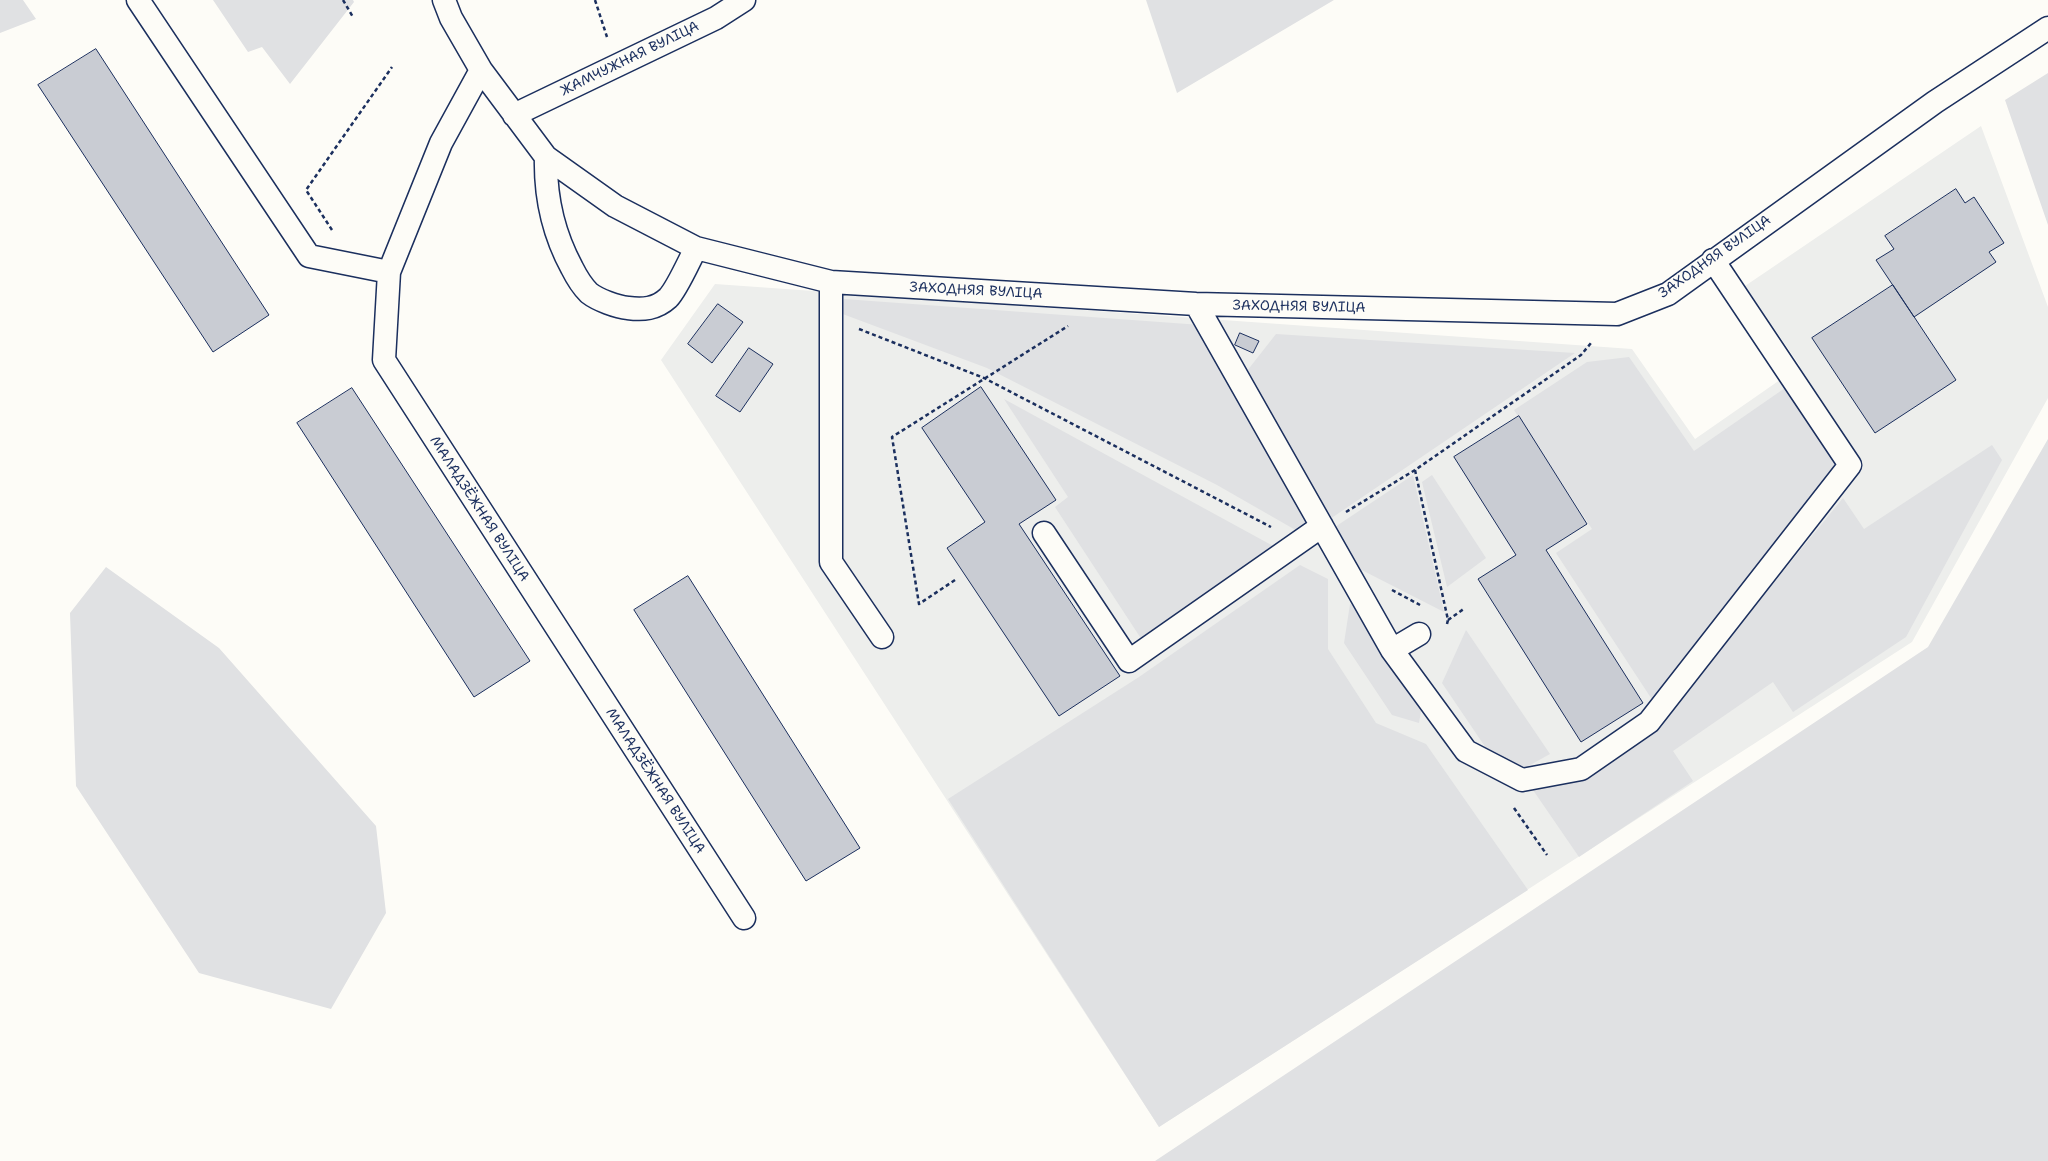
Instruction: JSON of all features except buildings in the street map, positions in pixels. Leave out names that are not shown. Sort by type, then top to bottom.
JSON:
[{"type":"street","points":[[138,0],[309,256],[389,272]]},
{"type":"street","name":"ЗАХОДНЯЯ ВУЛІЦА","points":[[444,0],[451,18],[481,70],[546,157],[615,206],[696,248],[831,282],[1196,304],[1617,314],[1668,294],[1713,260],[1935,102],[2048,28]]},
{"type":"street","name":"ЖАМЧУЖНАЯ ВУЛІЦА","points":[[514,116],[716,18],[744,0]]},
{"type":"street","name":"МАЛАДЗЁЖНАЯ ВУЛІЦА","points":[[481,70],[441,142],[389,272],[384,360],[744,918]]},
{"type":"street","points":[[546,157],[545,183],[553,226],[566,257],[589,293],[605,301],[625,308],[644,310],[658,305],[668,298],[696,248]]},
{"type":"street","points":[[1196,304],[1392,650],[1466,751],[1522,780],[1582,769],[1649,722],[1850,465],[1713,260]]},
{"type":"street","points":[[831,282],[831,562],[882,637]]},
{"type":"street","points":[[1044,533],[1129,661],[1322,526]]},
{"type":"street","points":[[1392,650],[1419,634]]},
{"type":"path","points":[[343,0],[353,17]]},
{"type":"path","points":[[594,0],[617,65]]},
{"type":"path","points":[[336,235],[306,190],[392,67]]},
{"type":"path","points":[[956,580],[919,604],[892,437],[1076,321],[1103,298]]},
{"type":"path","points":[[1322,526],[1416,470],[1581,355],[1617,314]]},
{"type":"path","points":[[831,319],[984,378],[1300,542]]},
{"type":"path","points":[[1416,470],[1448,620]]},
{"type":"path","points":[[1389,589],[1422,606]]},
{"type":"path","points":[[1448,620],[1465,608]]},
{"type":"path","points":[[1442,616],[1448,620]]},
{"type":"shaded area","points":[[0,0],[23,0],[36,19],[0,33]]},
{"type":"shaded area","points":[[213,0],[353,0],[354,2],[290,84],[262,47],[248,52]]},
{"type":"shaded area","points":[[1146,0],[1334,0],[1177,93]]},
{"type":"shaded area","points":[[2048,73],[2048,225],[2005,100]]},
{"type":"shaded area","points":[[1981,126],[2048,307],[2048,398],[1912,642],[1159,1127],[661,360],[715,284],[1632,349],[1695,439],[1800,366],[1745,286]]},
{"type":"shaded area","points":[[844,299],[1201,325],[1312,523],[1299,532],[1217,485],[987,368],[840,313]]},
{"type":"shaded area","points":[[1276,334],[1575,353],[1330,519],[1247,371]]},
{"type":"shaded area","points":[[1629,357],[1694,451],[1785,388],[1839,467],[1653,701],[1556,553],[1592,529],[1514,410],[1587,362]]},
{"type":"shaded area","points":[[1004,399],[1275,547],[1142,640],[1055,507],[1068,497]]},
{"type":"shaded area","points":[[2048,439],[2048,1161],[1155,1161],[1928,647]]},
{"type":"shaded area","points":[[1992,445],[2002,460],[1906,637],[1793,712],[1773,682],[1673,751],[1693,781],[1579,857],[1533,790],[1584,780],[1661,727],[1736,629],[1843,498],[1864,529]]},
{"type":"shaded area","points":[[1413,475],[1444,612],[1346,562],[1329,531]]},
{"type":"shaded area","points":[[1432,475],[1486,558],[1447,587],[1422,482]]},
{"type":"shaded area","points":[[1300,565],[1328,579],[1328,649],[1376,723],[1426,744],[1528,890],[1159,1127],[948,799],[1139,677]]},
{"type":"shaded area","points":[[106,567],[219,648],[376,826],[386,913],[331,1009],[199,973],[76,786],[70,613]]},
{"type":"shaded area","points":[[1350,604],[1359,606],[1422,705],[1419,723],[1392,715],[1344,643]]},
{"type":"shaded area","points":[[1466,630],[1550,754],[1523,769],[1488,751],[1442,683]]}]
